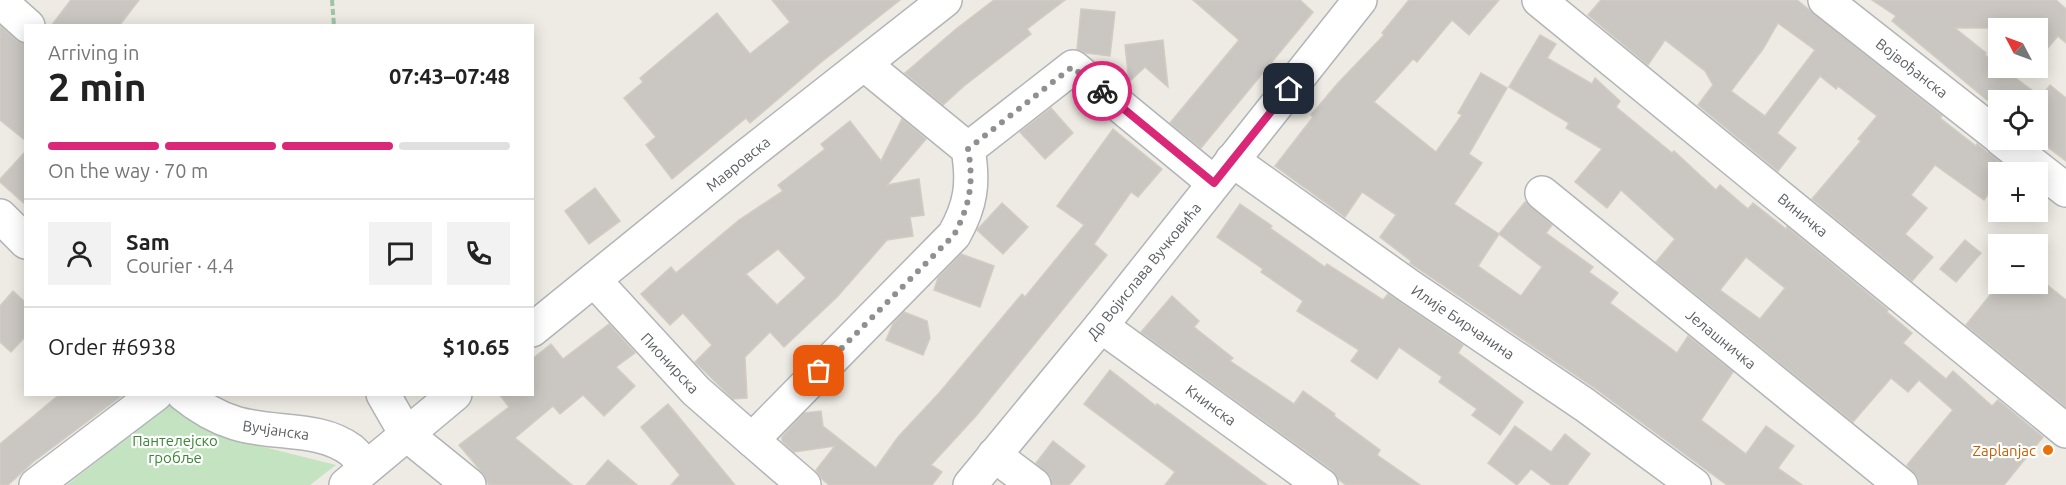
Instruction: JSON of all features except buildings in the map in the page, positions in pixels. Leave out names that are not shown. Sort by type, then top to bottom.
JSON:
[{"type":"street","name":"Мавровска","points":[[534,328],[945,0]]},
{"type":"street","name":"Др Војислава Вучковића","points":[[970,485],[1101,326],[1360,0]]},
{"type":"street","name":"Виничка","points":[[1539,0],[2066,431]]},
{"type":"street","name":"Војвођанска","points":[[1825,0],[1988,128]]},
{"type":"street","points":[[0,1],[26,24]]},
{"type":"street","points":[[752,440],[954,235],[963,218],[971,187],[972,171],[968,149],[864,64]]},
{"type":"street","points":[[968,149],[1072,67],[1223,172]]},
{"type":"street","points":[[2015,150],[2066,190]]},
{"type":"street","name":"Илије Бирчанина","points":[[1223,172],[1409,286],[1585,405],[1694,485]]},
{"type":"street","name":"Јелашничка","points":[[1542,193],[1901,485]]},
{"type":"street","points":[[0,216],[24,240]]},
{"type":"street","name":"Пионирска","points":[[594,280],[696,392],[804,485]]},
{"type":"street","name":"Книнска","points":[[1101,326],[1321,485]]},
{"type":"street","points":[[36,485],[153,396]]},
{"type":"street","name":"Вучјанска","points":[[186,396],[214,416],[237,424],[318,436],[335,441],[352,451],[356,476]]},
{"type":"street","points":[[383,396],[406,434],[469,485]]},
{"type":"street","points":[[356,476],[453,396]]},
{"type":"street","points":[[994,455],[1034,485]]},
{"type":"path","points":[[332,0],[334,24]]},
{"type":"green space","name":"Пантелејско гробље","points":[[174,401],[224,437],[336,465],[310,485],[67,485]]},
{"type":"way so far","points":[[819,371],[954,235],[963,218],[971,187],[972,171],[968,149],[1072,67],[1102,91]]},
{"type":"place","name":"Zaplanjac","points":[[2048,450]]},
{"type":"route","points":[[1102,91],[1214,183],[1289,89]]}]
